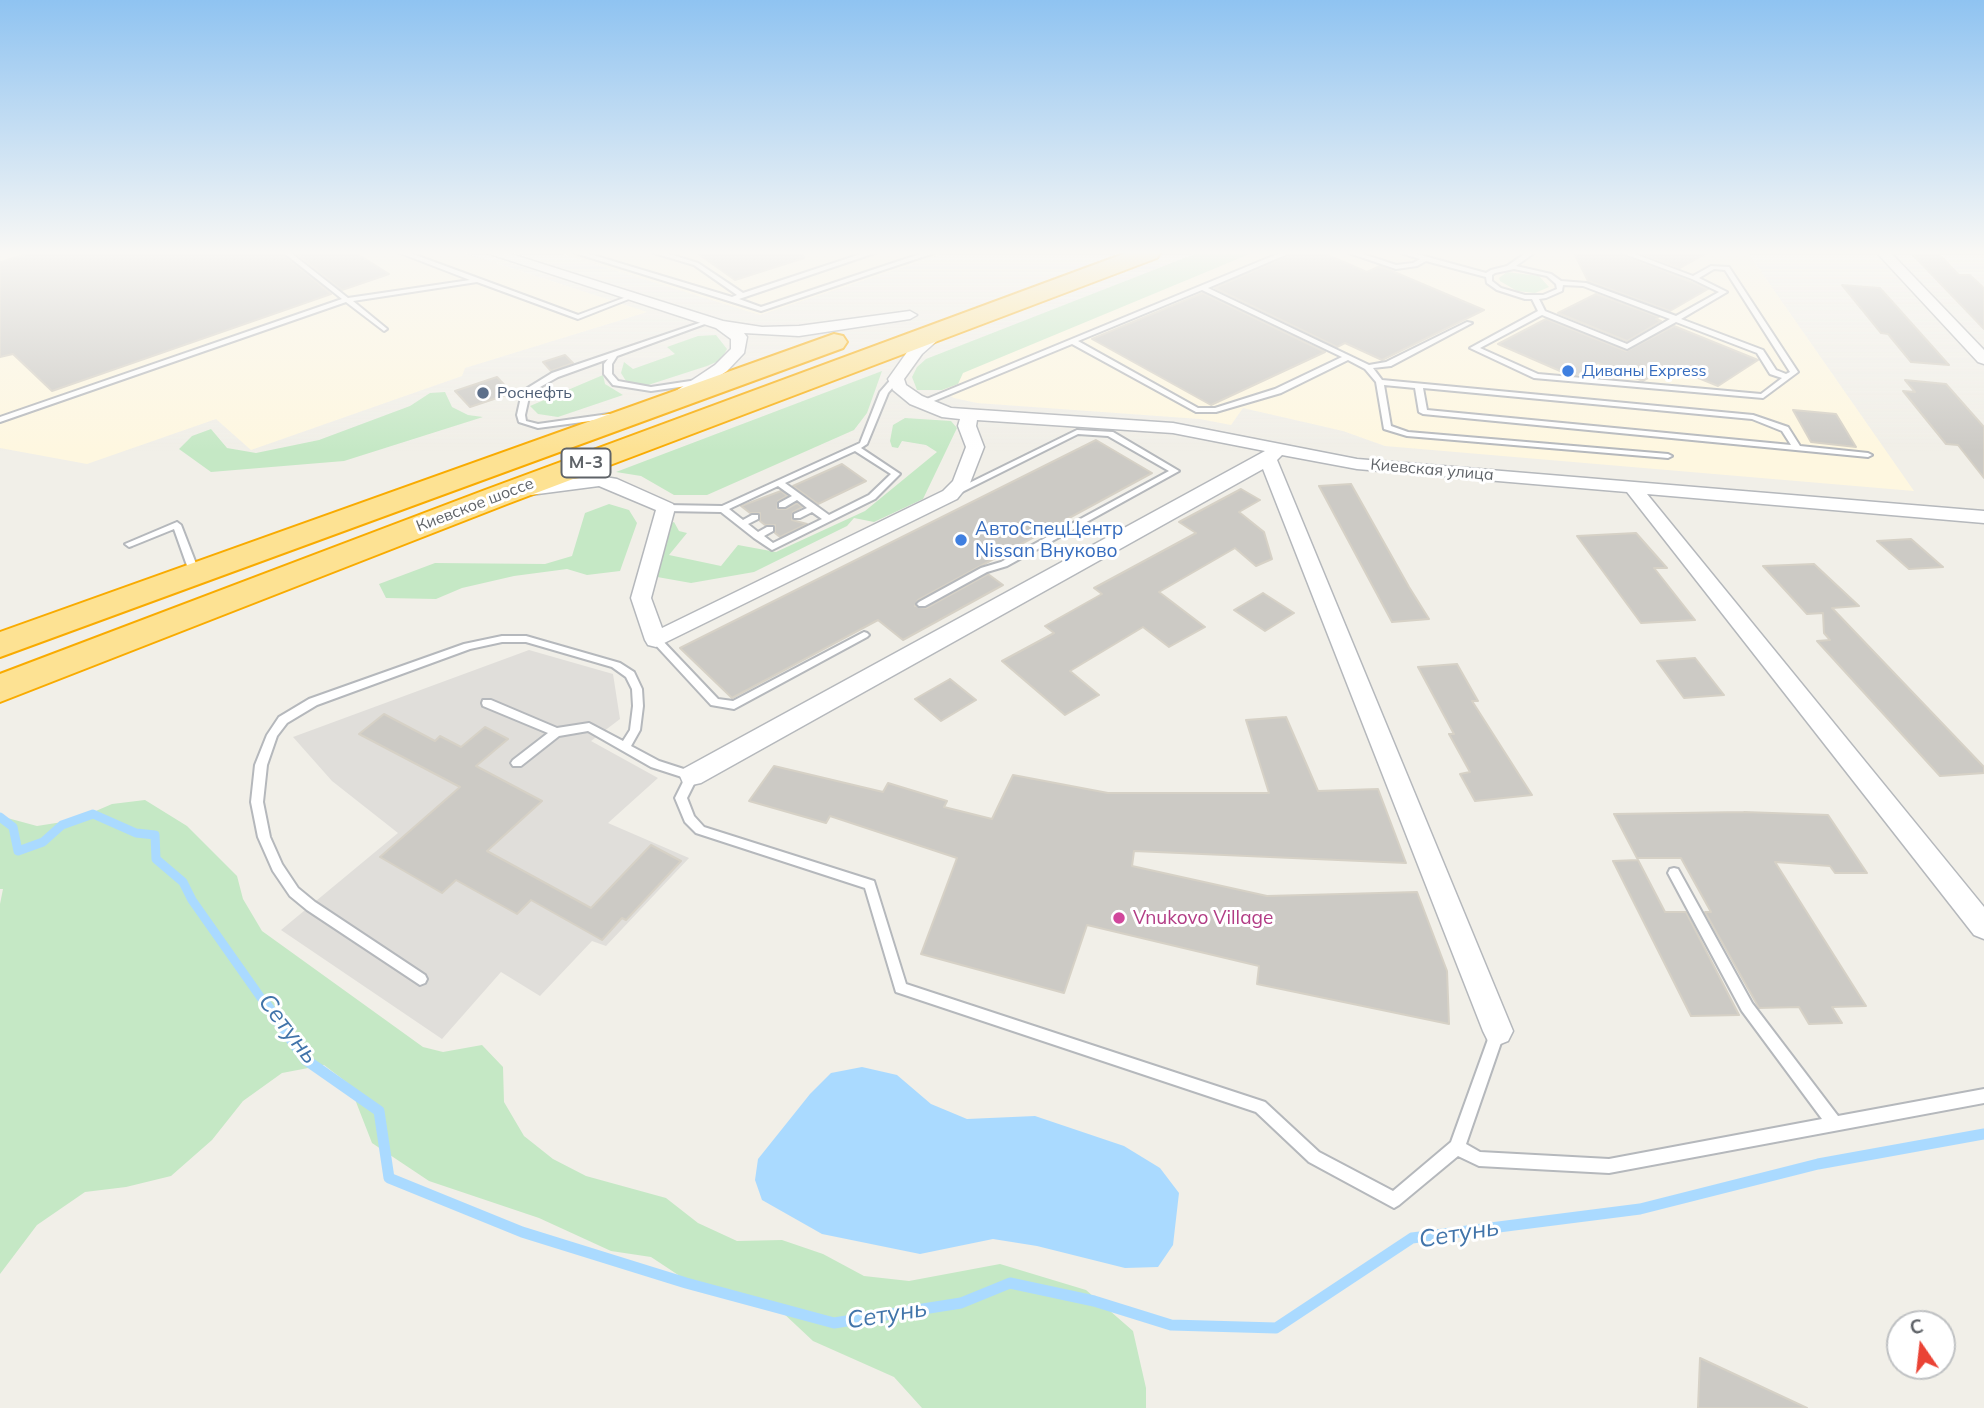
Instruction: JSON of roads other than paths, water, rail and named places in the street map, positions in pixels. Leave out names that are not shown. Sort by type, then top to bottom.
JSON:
[{"type":"highway","name":"Киевское шоссе","points":[[7,642],[900,319]]},
{"type":"highway","name":"Киевское шоссе","points":[[12,684],[496,497],[973,319]]},
{"type":"street","points":[[702,319],[762,332],[788,332],[883,319]]},
{"type":"street","points":[[1946,319],[1984,359]]},
{"type":"street","points":[[667,403],[704,381],[734,358],[741,345],[739,337],[716,323]]},
{"type":"street","points":[[896,379],[916,351],[940,331]]},
{"type":"street","name":"Киевская улица","points":[[896,379],[899,387],[920,403],[948,413],[969,416],[1173,428],[1257,442],[1273,454],[1357,464],[1984,517]]},
{"type":"street","points":[[496,497],[576,482],[599,481],[611,483],[666,508],[641,597],[656,640],[950,495],[961,484],[975,447],[967,426],[969,416]]},
{"type":"street","points":[[692,776],[1273,454],[1498,1031]]},
{"type":"street","points":[[1632,487],[1984,927]]},
{"type":"lane","points":[[0,421],[293,319]]},
{"type":"lane","points":[[371,319],[384,329]]},
{"type":"lane","points":[[920,403],[1128,319]]},
{"type":"lane","points":[[1268,319],[1368,367],[1380,382],[1387,427],[1408,435],[1668,456]]},
{"type":"lane","points":[[1529,319],[1474,348],[1538,376],[1763,396],[1794,372],[1760,319]]},
{"type":"lane","points":[[1558,319],[1627,347],[1676,319],[1760,352],[1773,372],[1787,377]]},
{"type":"lane","points":[[667,403],[583,422],[538,426],[523,422],[525,397],[530,389],[555,375],[716,323]]},
{"type":"lane","points":[[1368,367],[1388,364],[1469,323]]},
{"type":"lane","points":[[1073,341],[1196,410],[1216,410],[1278,391],[1348,357]]},
{"type":"lane","points":[[615,354],[608,364],[608,374],[616,383],[651,389],[704,381],[768,366]]},
{"type":"lane","points":[[726,512],[863,444],[884,392],[896,379]]},
{"type":"lane","points":[[1380,382],[1753,417],[1785,429],[1797,448]]},
{"type":"lane","points":[[1419,386],[1423,412],[1868,455]]},
{"type":"lane","points":[[922,604],[984,570],[1004,564],[1175,471],[1110,434],[1077,432],[950,495]]},
{"type":"lane","points":[[726,512],[772,548],[872,497],[896,474],[856,447]]},
{"type":"lane","points":[[769,495],[782,485]]},
{"type":"lane","points":[[782,485],[828,519]]},
{"type":"lane","points":[[782,505],[797,497]]},
{"type":"lane","points":[[666,508],[726,512],[743,508]]},
{"type":"lane","points":[[797,516],[813,508]]},
{"type":"lane","points":[[742,524],[755,517]]},
{"type":"lane","points":[[130,544],[177,525],[195,574]]},
{"type":"lane","points":[[757,536],[770,529]]},
{"type":"lane","points":[[656,640],[715,702],[734,705],[864,635]]},
{"type":"lane","points":[[420,979],[310,906],[294,892],[277,867],[264,837],[257,802],[261,765],[272,735],[284,720],[313,702],[468,646],[502,639],[526,639],[616,665],[630,675],[637,689],[638,706],[635,730],[625,747]]},
{"type":"lane","points":[[487,703],[556,732]]},
{"type":"lane","points":[[517,764],[556,732],[589,727],[655,764],[692,776],[681,799],[689,819],[700,830],[870,885],[901,988],[1260,1107],[1314,1157],[1394,1200],[1457,1147],[1498,1031]]},
{"type":"lane","points":[[1674,873],[1747,1007],[1835,1124]]},
{"type":"lane","points":[[1457,1147],[1479,1159],[1609,1166],[1984,1096]]},
{"type":"water","points":[[862,1067],[897,1075],[931,1104],[967,1119],[1035,1116],[1124,1146],[1160,1168],[1179,1193],[1173,1245],[1158,1267],[1125,1268],[1037,1246],[993,1239],[920,1254],[822,1234],[762,1200],[755,1180],[758,1159],[810,1094],[831,1073]]},
{"type":"waterway","name":"Сетунь","points":[[0,817],[13,827],[18,851],[43,842],[62,825],[93,814],[136,833],[155,835],[156,859],[183,882],[192,900],[266,1005]]},
{"type":"waterway","name":"Сетунь","points":[[265,1003],[306,1060],[379,1111],[389,1178],[522,1232],[686,1283],[834,1323],[961,1303],[1010,1283],[1094,1301],[1171,1325],[1276,1328],[1412,1238],[1640,1209],[1818,1164],[1984,1134]]},
{"type":"place","name":"Диваны Express","points":[[1568,371]]},
{"type":"place","name":"Роснефть","points":[[483,393]]},
{"type":"place","name":"АвтоСпецЦентр Nissan Внуково","points":[[961,540]]},
{"type":"place","name":"Vnukovo Village","points":[[1119,918]]}]
